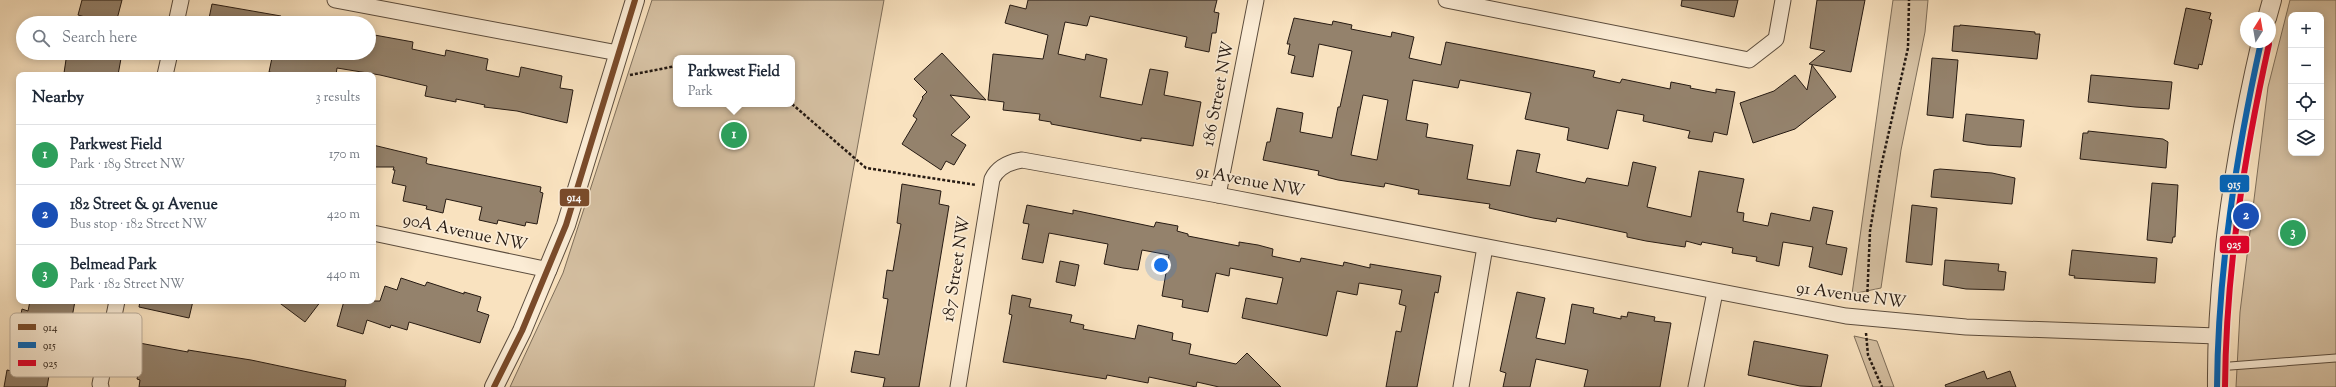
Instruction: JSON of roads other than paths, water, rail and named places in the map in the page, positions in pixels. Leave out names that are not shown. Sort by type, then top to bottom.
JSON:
[{"type":"street","points":[[178,16],[181,0]]},
{"type":"street","points":[[335,0],[618,53]]},
{"type":"street","points":[[494,387],[522,331],[549,270],[566,225],[635,0]]},
{"type":"street","name":"186 Street NW","points":[[1218,196],[1256,0]]},
{"type":"street","points":[[1446,0],[1749,60],[1776,39],[1783,0]]},
{"type":"street","points":[[2268,12],[2272,0]]},
{"type":"street","points":[[2217,387],[2217,336],[2233,191],[2248,99],[2260,48]]},
{"type":"street","points":[[166,72],[168,60]]},
{"type":"street","name":"91 Avenue NW","points":[[1007,164],[1031,160],[1846,316],[1902,323],[1966,328],[2217,336]]},
{"type":"street","name":"187 Street NW","points":[[958,387],[990,187],[995,173],[1007,164]]},
{"type":"street","name":"90A Avenue NW","points":[[376,234],[549,270]]},
{"type":"street","points":[[1461,387],[1485,247]]},
{"type":"street","points":[[1696,387],[1715,292]]},
{"type":"street","points":[[101,377],[101,387]]},
{"type":"lane","points":[[2217,367],[2336,358]]},
{"type":"place","name":"Parkwest Field","points":[[734,135]]},
{"type":"place","name":"182 Street & 91 Avenue","points":[[2246,216]]},
{"type":"place","name":"Belmead Park","points":[[2293,233]]}]
